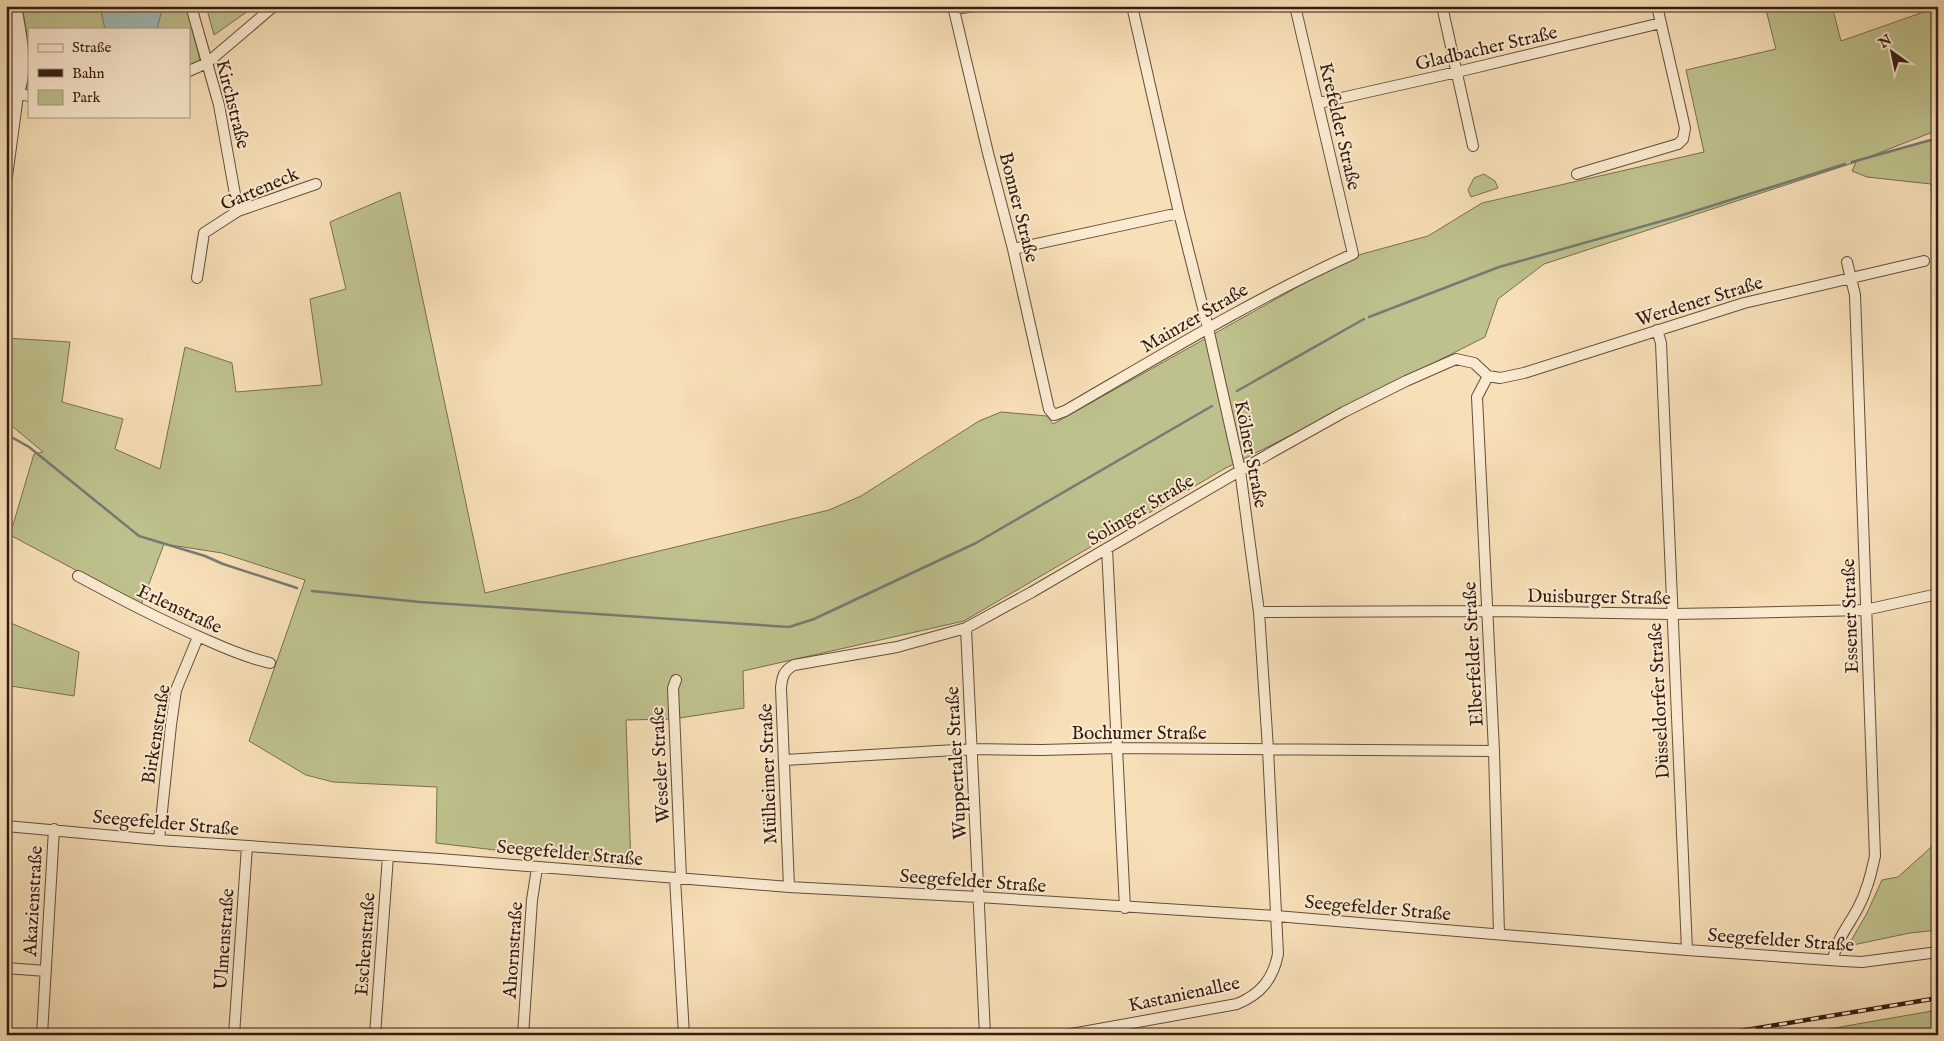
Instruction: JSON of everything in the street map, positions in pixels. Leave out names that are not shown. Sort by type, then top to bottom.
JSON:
[{"type":"street","points":[[7,6],[18,95]]},
{"type":"street","points":[[6,184],[18,95],[23,82],[21,38],[16,6]]},
{"type":"street","name":"Kirchstraße","points":[[191,6],[206,63],[220,105],[238,211]]},
{"type":"street","points":[[190,70],[206,63],[274,6]]},
{"type":"street","points":[[954,8],[976,6]]},
{"type":"street","name":"Kölner Straße","points":[[1132,6],[1240,470],[1259,612],[1276,916]]},
{"type":"street","name":"Krefelder Straße","points":[[1295,6],[1353,254]]},
{"type":"street","points":[[1442,6],[1473,146]]},
{"type":"street","points":[[1577,174],[1678,144],[1682,139],[1685,128],[1657,6]]},
{"type":"street","name":"Bonner Straße","points":[[954,8],[988,153],[1014,249],[1049,409],[1054,415]]},
{"type":"street","name":"Gladbacher Straße","points":[[1318,103],[1661,23]]},
{"type":"street","points":[[6,91],[28,96]]},
{"type":"street","name":"Garteneck","points":[[197,278],[204,233],[238,211],[316,184]]},
{"type":"street","points":[[1014,249],[1179,214]]},
{"type":"street","name":"Mainzer Straße","points":[[1054,415],[1065,411],[1208,328],[1308,274],[1353,254]]},
{"type":"street","name":"Werdener Straße","points":[[1488,376],[1500,378],[1524,373],[1744,302],[1924,261]]},
{"type":"street","name":"Essener Straße","points":[[1833,960],[1834,951],[1841,935],[1864,896],[1871,879],[1875,856],[1855,295],[1847,262]]},
{"type":"street","name":"Düsseldorfer Straße","points":[[1657,330],[1660,343],[1687,950]]},
{"type":"street","name":"Solinger Straße","points":[[794,665],[897,647],[966,628],[1032,592],[1240,470],[1344,412],[1406,381],[1456,359],[1474,363],[1488,376]]},
{"type":"street","name":"Elberfelder Straße","points":[[1488,376],[1477,397],[1494,751],[1499,934]]},
{"type":"street","points":[[1108,548],[1125,908]]},
{"type":"street","name":"Erlenstraße","points":[[78,576],[198,637],[252,659],[270,663]]},
{"type":"street","name":"Duisburger Straße","points":[[1259,612],[1672,614],[1865,610],[1938,594]]},
{"type":"street","name":"Wuppertaler Straße","points":[[966,628],[985,1035]]},
{"type":"street","name":"Birkenstraße","points":[[159,840],[176,690],[198,637]]},
{"type":"street","name":"Mülheimer Straße","points":[[789,887],[781,688],[782,677],[787,669],[794,665]]},
{"type":"street","name":"Weseler Straße","points":[[676,680],[673,688],[684,1035]]},
{"type":"street","name":"Bochumer Straße","points":[[785,760],[972,749],[1117,748],[1494,751]]},
{"type":"street","name":"Seegefelder Straße","points":[[6,826],[159,840],[440,859],[789,887],[1276,916],[1687,950],[1862,962],[1938,952]]},
{"type":"street","name":"Akazienstraße","points":[[42,1035],[54,829]]},
{"type":"street","name":"Ulmenstraße","points":[[234,1035],[247,846]]},
{"type":"street","name":"Eschenstraße","points":[[375,1035],[388,856]]},
{"type":"street","name":"Ahornstraße","points":[[523,1035],[532,900],[537,868]]},
{"type":"street","name":"Kastanienallee","points":[[1066,1035],[1237,1004],[1248,999],[1260,992],[1276,967],[1278,954],[1276,916]]},
{"type":"street","points":[[6,968],[46,971]]},
{"type":"green space","points":[[22,6],[187,6],[200,60],[190,66],[190,28],[28,28],[28,41]]},
{"type":"green space","points":[[206,6],[255,6],[214,35]]},
{"type":"green space","points":[[1765,6],[1832,6],[1841,41],[1938,7],[1938,130],[1871,156],[1938,138],[1938,342],[1931,184],[1867,177],[1852,171],[1856,162],[1544,264],[1498,299],[1485,337],[1224,469],[964,621],[743,671],[744,708],[673,719],[626,720],[631,866],[436,843],[437,787],[333,782],[306,775],[249,741],[305,580],[222,553],[164,544],[141,605],[10,535],[34,454],[43,452],[12,426],[6,424],[6,338],[70,342],[62,402],[123,419],[115,449],[160,469],[185,347],[232,363],[236,392],[322,385],[310,299],[346,289],[330,222],[400,192],[485,593],[829,510],[861,496],[979,421],[1001,412],[1047,416],[1053,424],[1351,257],[1428,236],[1482,203],[1704,152],[1686,70],[1776,49]]},
{"type":"green space","points":[[28,41],[28,91],[27,91]]},
{"type":"green space","points":[[1484,174],[1495,181],[1498,188],[1471,197],[1468,190],[1474,178]]},
{"type":"green space","points":[[6,621],[79,652],[74,696],[11,686],[6,714]]},
{"type":"green space","points":[[1938,841],[1938,930],[1910,933],[1848,946],[1867,913],[1882,880],[1898,877]]},
{"type":"green space","points":[[1938,1010],[1938,1035],[1794,1035]]},
{"type":"water","points":[[103,6],[163,6],[157,28],[105,28],[101,12]]},
{"type":"waterway","points":[[1852,162],[1938,138]]},
{"type":"waterway","points":[[1369,317],[1499,267],[1676,217],[1845,164]]},
{"type":"waterway","points":[[1237,391],[1364,319]]},
{"type":"waterway","points":[[312,591],[420,602],[789,627],[814,619],[976,543],[1212,406]]},
{"type":"waterway","points":[[6,434],[29,447],[139,536],[205,556],[223,564],[297,588]]},
{"type":"railway","points":[[1716,1035],[1938,998]]}]
